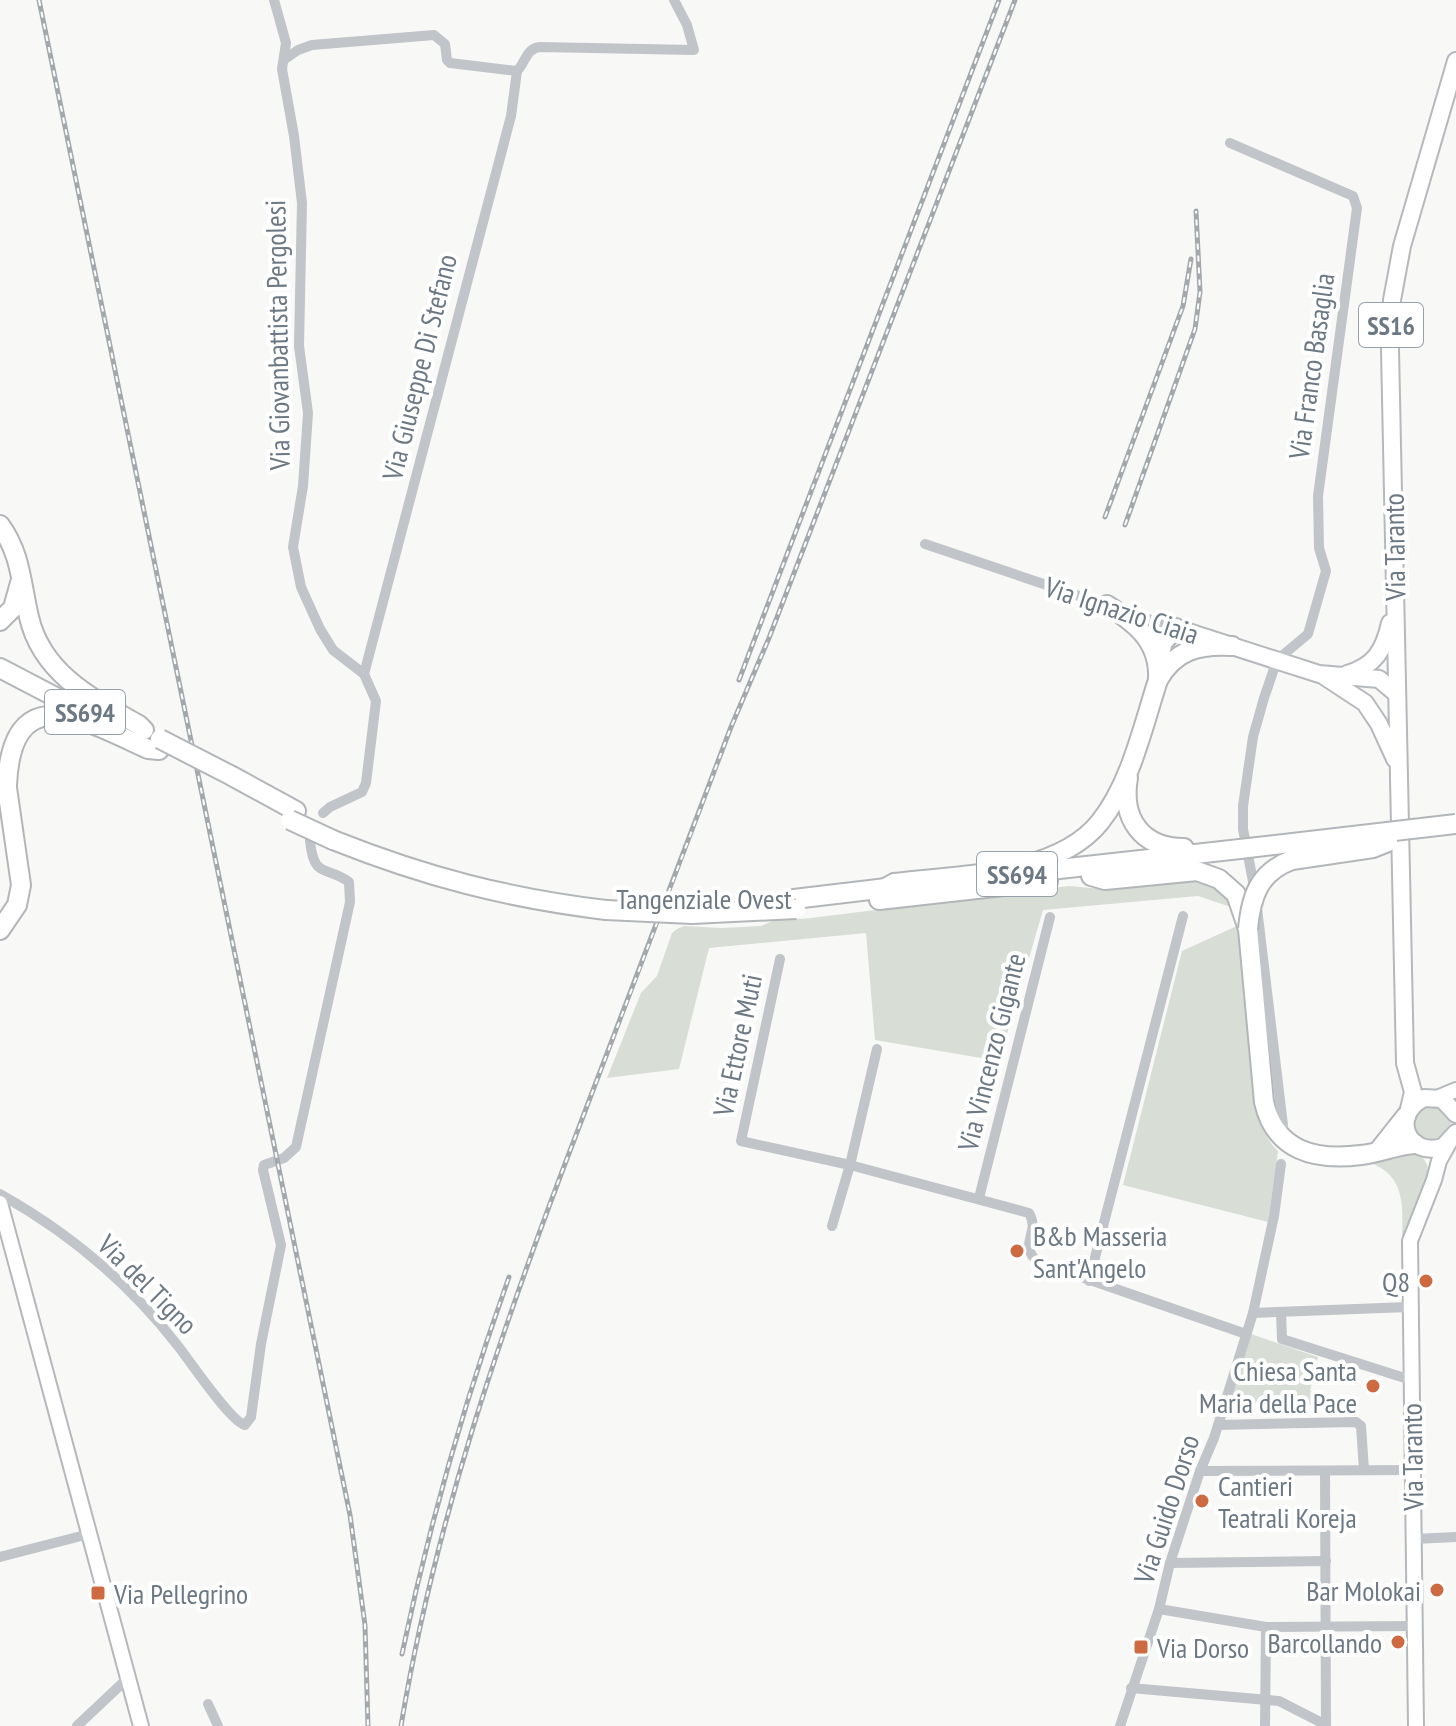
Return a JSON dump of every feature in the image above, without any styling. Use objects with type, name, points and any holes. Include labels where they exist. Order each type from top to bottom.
[{"type":"highway","points":[[0,525],[12,542],[20,564],[30,620],[49,661],[72,685],[158,744],[148,749],[77,717],[50,715],[24,728],[17,738],[10,752],[7,785]]},
{"type":"highway","points":[[0,621],[17,600],[20,564]]},
{"type":"highway","points":[[1107,605],[1139,627],[1164,661]]},
{"type":"highway","points":[[885,888],[894,883],[1012,868],[1058,854],[1088,834],[1101,821],[1130,763],[1164,661],[1163,642],[1176,628]]},
{"type":"highway","points":[[1164,661],[1201,646],[1232,646]]},
{"type":"highway","name":"Tangenziale Ovest","points":[[0,657],[158,744]]},
{"type":"highway","name":"Tangenziale Ovest","points":[[0,668],[395,864],[539,902],[692,914],[1091,876],[1240,850],[1456,835]]},
{"type":"highway","points":[[0,752],[21,885],[17,905],[1,928]]},
{"type":"highway","points":[[1130,763],[1126,805],[1143,834],[1168,847],[1240,850]]},
{"type":"highway","name":"Tangenziale Ovest","points":[[795,904],[885,888],[1456,824]]},
{"type":"highway","points":[[1388,842],[1373,848],[1292,860],[1270,871],[1255,889],[1250,903],[1248,929],[1262,1085],[1271,1125],[1279,1136],[1302,1151],[1342,1156],[1394,1145],[1417,1145]]},
{"type":"highway","points":[[1091,876],[1105,880],[1187,871],[1208,874],[1229,885],[1236,894],[1248,929]]},
{"type":"highway","points":[[1379,1150],[1408,1113]]},
{"type":"main road","name":"Via Taranto","points":[[1430,1191],[1429,1164],[1407,1132],[1413,1092],[1405,1063],[1390,350],[1392,300],[1402,246],[1456,61]]},
{"type":"main road","points":[[1342,676],[1368,665],[1383,649],[1395,598]]},
{"type":"main road","name":"Via Ignazio Ciaia","points":[[1176,628],[1319,674],[1379,679],[1397,694]]},
{"type":"main road","name":"Via Ignazio Ciaia","points":[[1319,674],[1365,703],[1384,732],[1399,772]]},
{"type":"main road","points":[[1365,703],[1380,703],[1397,694]]},
{"type":"main road","name":"Via Taranto","points":[[1405,1042],[1415,1081],[1434,1097],[1447,1102],[1456,1113]]},
{"type":"main road","points":[[1408,1113],[1417,1102],[1456,1090]]},
{"type":"main road","points":[[1456,1103],[1456,1113]]},
{"type":"main road","name":"Via Taranto","points":[[1417,1145],[1432,1150],[1453,1138]]},
{"type":"main road","name":"Via Taranto","points":[[1416,1726],[1410,1241],[1439,1161],[1453,1138]]},
{"type":"main road","points":[[0,1203],[141,1726]]},
{"type":"street","name":"Via Giovanbattista Pergolesi","points":[[274,0],[286,43],[282,69],[302,203],[299,346],[308,403],[303,486],[293,547],[301,587],[327,642],[364,674]]},
{"type":"street","points":[[285,59],[312,45],[434,35],[445,44],[450,63],[517,71],[525,63],[528,52],[540,47],[694,50],[687,25],[674,0]]},
{"type":"street","name":"Via Giuseppe Di Stefano","points":[[364,674],[511,116],[517,71]]},
{"type":"street","name":"Via Franco Basaglia","points":[[1230,143],[1353,196],[1357,208],[1318,496],[1319,548],[1326,571],[1308,634],[1277,660]]},
{"type":"street","name":"Via Ignazio Ciaia","points":[[925,544],[1176,628]]},
{"type":"street","points":[[1277,660],[1253,737],[1243,806],[1243,829],[1254,882],[1283,1125]]},
{"type":"street","points":[[323,813],[355,797],[362,792],[366,783],[376,701],[364,674]]},
{"type":"street","name":"Via del Tigno","points":[[0,1194],[58,1231],[133,1294],[174,1341],[229,1413],[245,1425],[251,1417],[261,1344],[281,1245],[264,1165],[291,1154],[296,1147],[350,902],[349,882],[316,864],[310,841]]},
{"type":"street","points":[[1089,1281],[1183,916]]},
{"type":"street","name":"Via Vincenzo Gigante","points":[[979,1198],[1050,917]]},
{"type":"street","name":"Via Ettore Muti","points":[[780,959],[741,1141],[850,1165]]},
{"type":"street","points":[[832,1226],[850,1165],[877,1049]]},
{"type":"street","name":"Via Guido Dorso","points":[[1120,1726],[1253,1313],[1274,1216],[1281,1164]]},
{"type":"street","points":[[850,1165],[1029,1213],[1034,1221],[1028,1246],[1031,1256],[1038,1262],[1246,1334]]},
{"type":"street","points":[[1253,1313],[1409,1307]]},
{"type":"street","points":[[1281,1312],[1282,1339],[1411,1380]]},
{"type":"street","points":[[1218,1425],[1356,1422],[1363,1434],[1364,1470]]},
{"type":"street","points":[[1200,1471],[1412,1470]]},
{"type":"street","points":[[1131,1688],[1279,1701],[1326,1725],[1325,1471]]},
{"type":"street","points":[[0,1557],[89,1534]]},
{"type":"street","points":[[1414,1539],[1456,1537]]},
{"type":"street","points":[[1170,1563],[1326,1561]]},
{"type":"street","points":[[1159,1609],[1266,1627],[1414,1626]]},
{"type":"street","points":[[1265,1726],[1266,1627]]},
{"type":"street","points":[[77,1726],[128,1678]]},
{"type":"street","points":[[208,1704],[218,1726]]},
{"type":"shaded area","points":[[1190,879],[1219,885],[1237,909],[1198,896],[1043,910],[999,1061],[875,1040],[866,933],[709,948],[679,1069],[607,1078],[641,993],[657,976],[672,933],[684,926],[761,926],[780,918],[803,919],[1069,886],[1102,889]]},
{"type":"shaded area","points":[[1239,925],[1254,1100],[1268,1140],[1278,1151],[1268,1222],[1123,1185],[1182,951]]},
{"type":"shaded area","points":[[1432,1105],[1445,1111],[1451,1124],[1445,1137],[1432,1143],[1419,1137],[1413,1124],[1419,1111]]},
{"type":"shaded area","points":[[1409,1149],[1424,1159],[1428,1172],[1402,1243],[1402,1205],[1396,1184],[1380,1167],[1367,1162]]},
{"type":"shaded area","points":[[1251,1334],[1318,1357],[1310,1391],[1322,1394],[1319,1405],[1229,1404]]},
{"type":"railway","points":[[39,0],[350,1515],[365,1625],[368,1726]]},
{"type":"railway","points":[[739,680],[999,0]]},
{"type":"railway","points":[[401,1726],[432,1574],[452,1500],[522,1280],[731,727],[769,638],[1015,0]]},
{"type":"railway","points":[[1125,525],[1195,329],[1200,292],[1196,211]]},
{"type":"railway","points":[[1105,517],[1183,306],[1191,259]]},
{"type":"railway","points":[[402,1654],[449,1463],[509,1277]]},
{"type":"place","name":"B&b Masseria Sant'Angelo","points":[[1017,1251]]},
{"type":"place","name":"Q8","points":[[1426,1281]]},
{"type":"place","name":"Chiesa Santa Maria della Pace","points":[[1373,1386]]},
{"type":"place","name":"Cantieri Teatrali Koreja","points":[[1202,1501]]},
{"type":"place","name":"Bar Molokai","points":[[1437,1590]]},
{"type":"place","name":"Via Pellegrino","points":[[98,1593]]},
{"type":"place","name":"Barcollando","points":[[1398,1642]]},
{"type":"place","name":"Via Dorso","points":[[1141,1647]]}]
